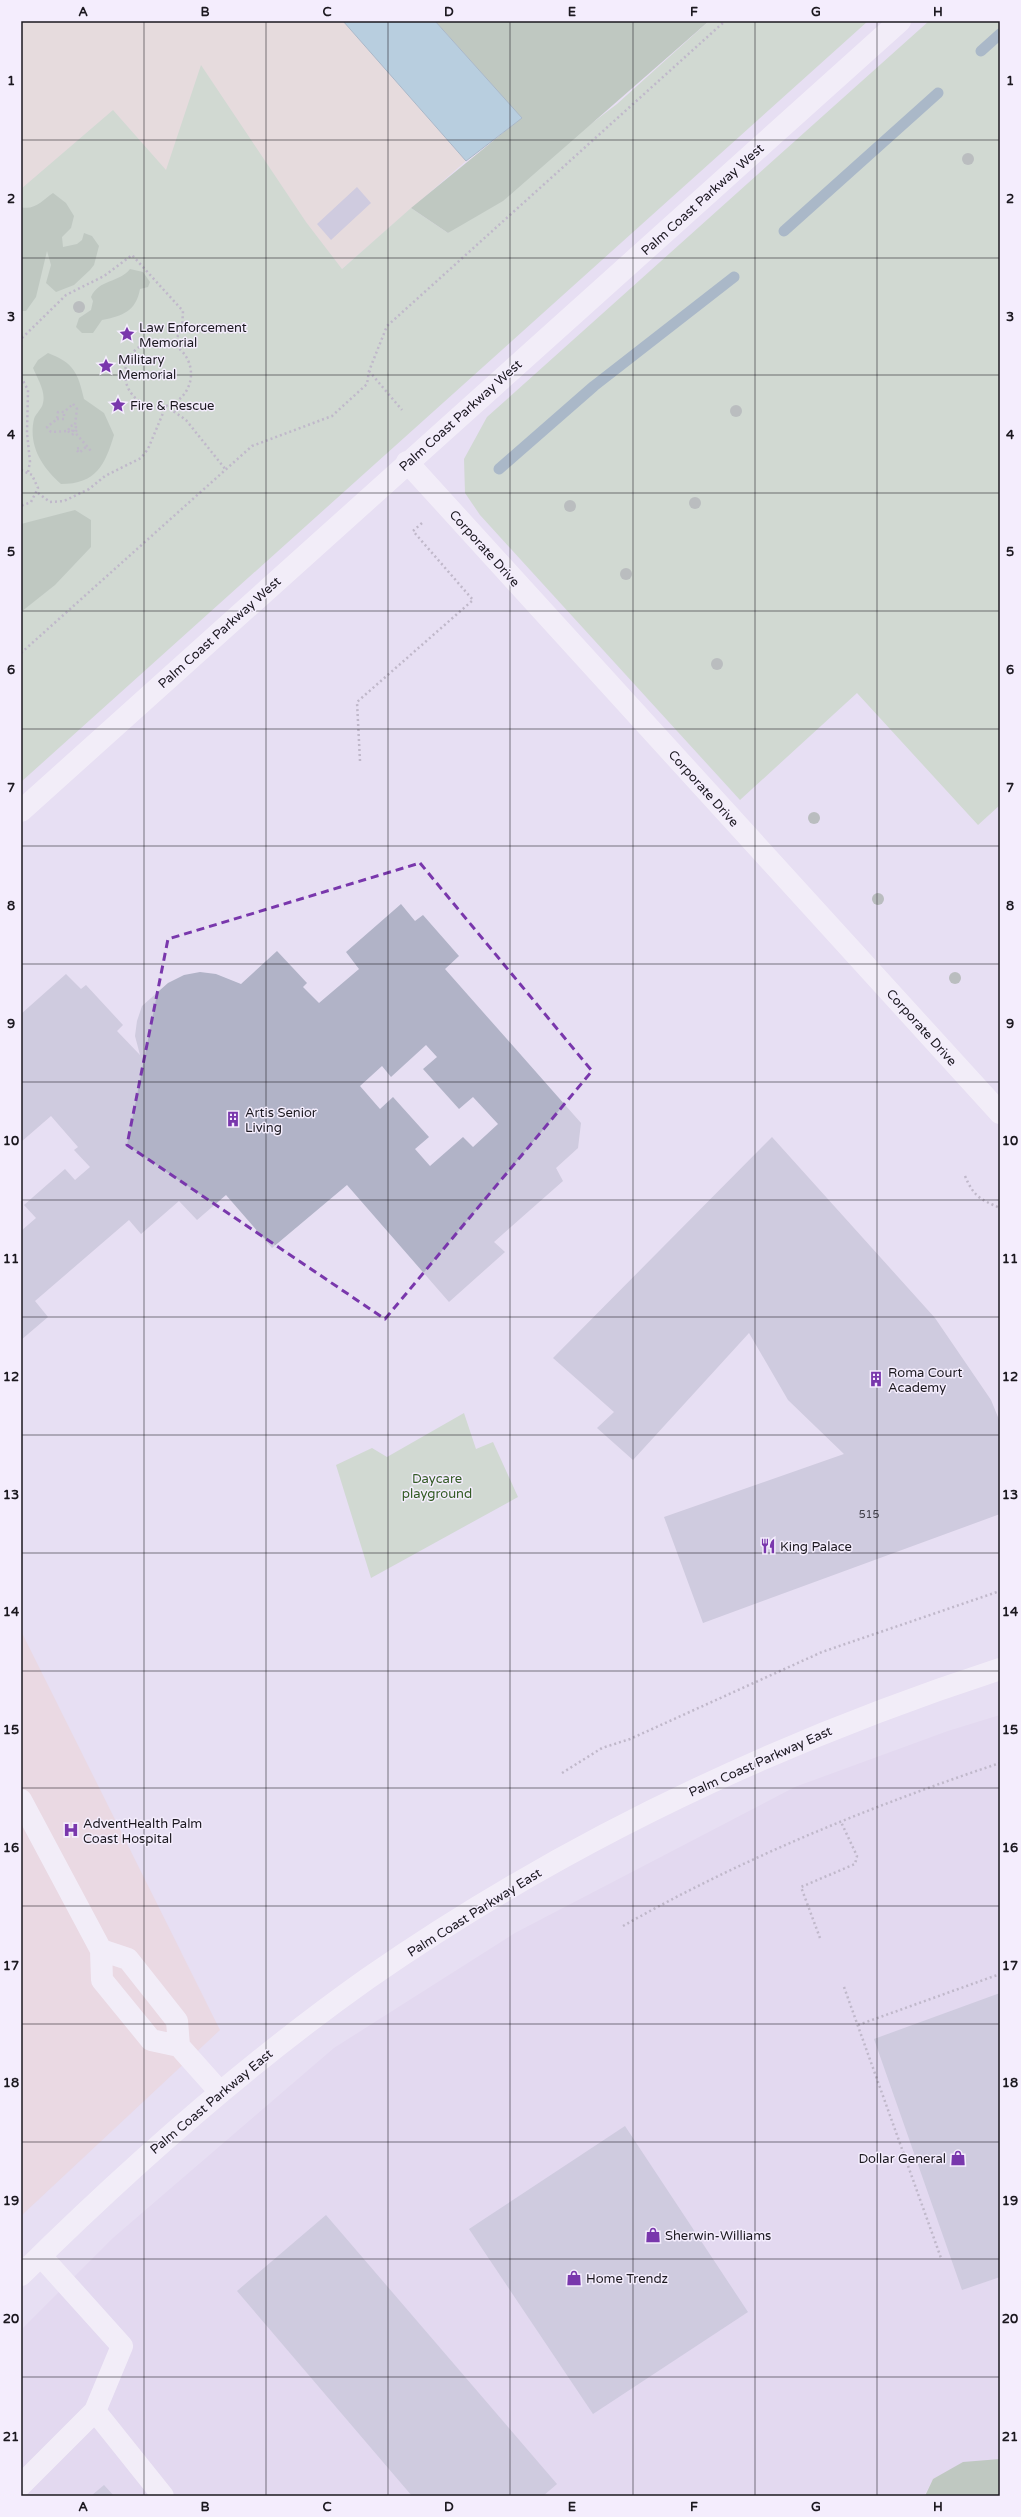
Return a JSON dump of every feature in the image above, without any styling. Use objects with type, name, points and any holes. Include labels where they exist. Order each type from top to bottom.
[{"type":"main road","name":"Palm Coast Parkway West","points":[[21,811],[407,462],[900,21]]},
{"type":"main road","name":"Corporate Drive","points":[[407,462],[1000,1113]]},
{"type":"main road","name":"Palm Coast Parkway East","points":[[21,2275],[156,2146],[220,2092],[311,2020],[368,1979],[482,1906],[578,1849],[642,1815],[792,1745],[889,1706],[1000,1669]]},
{"type":"main road","points":[[21,1800],[101,1950],[102,1980],[151,2040],[179,2046],[220,2092]]},
{"type":"main road","points":[[101,1950],[128,1959],[177,2021],[179,2046]]},
{"type":"main road","points":[[21,2485],[95,2411],[122,2346],[41,2256]]},
{"type":"main road","points":[[95,2411],[163,2496]]},
{"type":"path","points":[[21,653],[252,446],[332,416],[368,384],[369,371],[387,326],[726,21]]},
{"type":"path","points":[[21,349],[22,336],[66,295],[104,276],[132,255],[183,311],[182,329],[173,344]]},
{"type":"path","points":[[161,341],[173,344],[179,348],[188,361],[191,377],[189,385],[180,398],[166,406],[154,407],[143,404],[134,397],[127,388],[124,376],[131,354],[139,346],[150,342],[161,341]]},
{"type":"path","points":[[369,371],[402,410]]},
{"type":"path","points":[[21,377],[28,390],[27,433],[30,462],[28,472]]},
{"type":"path","points":[[57,419],[58,412],[64,412],[73,404],[77,409],[76,427],[73,432]]},
{"type":"path","points":[[166,406],[186,420],[226,470]]},
{"type":"path","points":[[38,493],[50,502],[64,501],[89,489],[105,476],[141,458],[148,449],[166,406]]},
{"type":"path","points":[[64,412],[64,419],[57,419],[47,427],[52,432],[73,432],[92,451]]},
{"type":"path","points":[[68,431],[70,426],[75,425]]},
{"type":"path","points":[[73,432],[77,430]]},
{"type":"path","points":[[79,453],[87,446]]},
{"type":"path","points":[[78,448],[76,450],[79,453]]},
{"type":"path","points":[[79,453],[85,452]]},
{"type":"path","points":[[21,470],[28,472],[36,478],[38,493],[32,502],[21,506]]},
{"type":"path","points":[[360,761],[357,702],[473,600],[413,531],[425,520]]},
{"type":"path","points":[[965,1176],[972,1192],[982,1201],[1000,1208]]},
{"type":"path","points":[[562,1773],[602,1748],[630,1738],[815,1655],[893,1626],[1000,1590]]},
{"type":"path","points":[[623,1926],[668,1900],[841,1822],[1000,1763]]},
{"type":"path","points":[[820,1938],[801,1887],[855,1864],[858,1856],[841,1822]]},
{"type":"path","points":[[858,2025],[1000,1974]]},
{"type":"path","points":[[844,1987],[941,2258]]},
{"type":"highlighted area","points":[[420,863],[592,1071],[385,1319],[127,1145],[168,939]]},
{"type":"shaded area","points":[[21,21],[343,21],[466,161],[342,269],[21,189]]},
{"type":"shaded area","name":"AdventHealth Palm Coast Hospital","points":[[21,1631],[220,2030],[21,2216]]},
{"type":"shaded area","points":[[1000,1715],[1000,2459],[933,2479],[924,2496],[21,2496],[21,2330],[113,2238],[334,2048],[515,1933],[795,1787],[948,1731]]},
{"type":"green space","points":[[435,21],[709,21],[503,201],[448,233],[411,208],[521,118]]},
{"type":"green space","points":[[709,21],[868,21],[21,782],[21,189],[113,110],[166,170],[201,65],[306,222],[342,269],[411,208],[448,233],[617,104]]},
{"type":"green space","points":[[929,21],[1000,21],[1000,805],[978,825],[857,693],[740,800],[480,515],[465,493],[464,459],[487,417]]},
{"type":"green space","points":[[53,193],[66,203],[74,216],[71,228],[62,237],[63,247],[77,244],[82,240],[84,233],[92,236],[99,246],[94,265],[74,285],[56,292],[46,283],[51,265],[47,251],[36,297],[26,311],[21,311],[21,207],[26,208],[34,206],[42,202]]},
{"type":"green space","points":[[130,269],[143,272],[150,282],[148,287],[140,289],[135,303],[127,311],[116,317],[102,320],[93,333],[82,333],[76,327],[79,318],[91,310],[93,301],[91,297],[95,291],[104,284],[120,277]]},
{"type":"green space","points":[[48,353],[64,361],[74,370],[80,382],[84,399],[104,413],[114,435],[103,464],[97,471],[83,481],[61,484],[43,463],[35,447],[33,438],[34,419],[42,405],[44,398],[39,380],[33,368],[38,360]]},
{"type":"green space","points":[[75,510],[91,520],[91,547],[55,585],[21,612],[21,524]]},
{"type":"green space","name":"Daycare playground","points":[[464,1413],[476,1449],[493,1442],[518,1497],[371,1578],[336,1465],[372,1448],[387,1457]]},
{"type":"green space","points":[[1000,2459],[1000,2496],[925,2496],[933,2479],[963,2462]]},
{"type":"water","points":[[343,21],[435,21],[522,118],[466,161]]},
{"type":"building","points":[[357,187],[371,203],[331,240],[317,224]]},
{"type":"building","name":"Artis Senior Living","points":[[401,904],[415,921],[423,915],[459,956],[445,969],[581,1123],[578,1148],[556,1168],[563,1181],[494,1242],[505,1252],[449,1302],[347,1185],[272,1248],[226,1195],[197,1220],[179,1201],[141,1234],[129,1220],[35,1301],[48,1317],[21,1340],[21,1231],[36,1218],[24,1205],[65,1169],[75,1180],[90,1167],[74,1150],[78,1147],[51,1116],[21,1142],[21,1014],[66,974],[81,989],[86,985],[123,1025],[117,1031],[140,1055],[135,1036],[137,1021],[142,1006],[168,983],[184,975],[200,972],[216,974],[241,984],[277,951],[307,983],[303,987],[319,1003],[359,969],[346,952]],"holes":[[[426,1045],[437,1057],[423,1069],[459,1109],[473,1097],[498,1124],[473,1147],[463,1137],[430,1166],[415,1149],[429,1137],[393,1097],[380,1109],[360,1086],[382,1066],[391,1077]]]},
{"type":"building","name":"Roma Court Academy","points":[[772,1137],[935,1318],[991,1400],[1000,1422],[1000,1514],[703,1623],[664,1517],[844,1454],[788,1400],[749,1333],[633,1460],[597,1428],[614,1412],[553,1358]]},
{"type":"building","name":"Dollar General","points":[[1000,1993],[1000,2277],[962,2290],[874,2039]]},
{"type":"building","points":[[625,2126],[748,2312],[593,2414],[469,2229]]},
{"type":"building","points":[[326,2215],[557,2484],[543,2496],[412,2496],[237,2291]]},
{"type":"building","points":[[104,2485],[114,2496],[91,2496]]},
{"type":"waterway","points":[[981,51],[1000,34]]},
{"type":"waterway","points":[[784,231],[938,93]]},
{"type":"waterway","points":[[499,469],[594,386],[734,277]]},
{"type":"place","name":"Law Enforcement Memorial","points":[[127,334]]},
{"type":"place","name":"Military Memorial","points":[[106,366]]},
{"type":"place","name":"Fire & Rescue","points":[[118,405]]},
{"type":"place","name":"Artis Senior Living","points":[[233,1119]]},
{"type":"place","name":"Roma Court Academy","points":[[876,1379]]},
{"type":"place","name":"King Palace","points":[[768,1546]]},
{"type":"place","name":"AdventHealth Palm Coast Hospital","points":[[71,1830]]},
{"type":"place","name":"Dollar General","points":[[958,2158]]},
{"type":"place","name":"Sherwin-Williams","points":[[653,2235]]},
{"type":"place","name":"Home Trendz","points":[[574,2278]]}]
